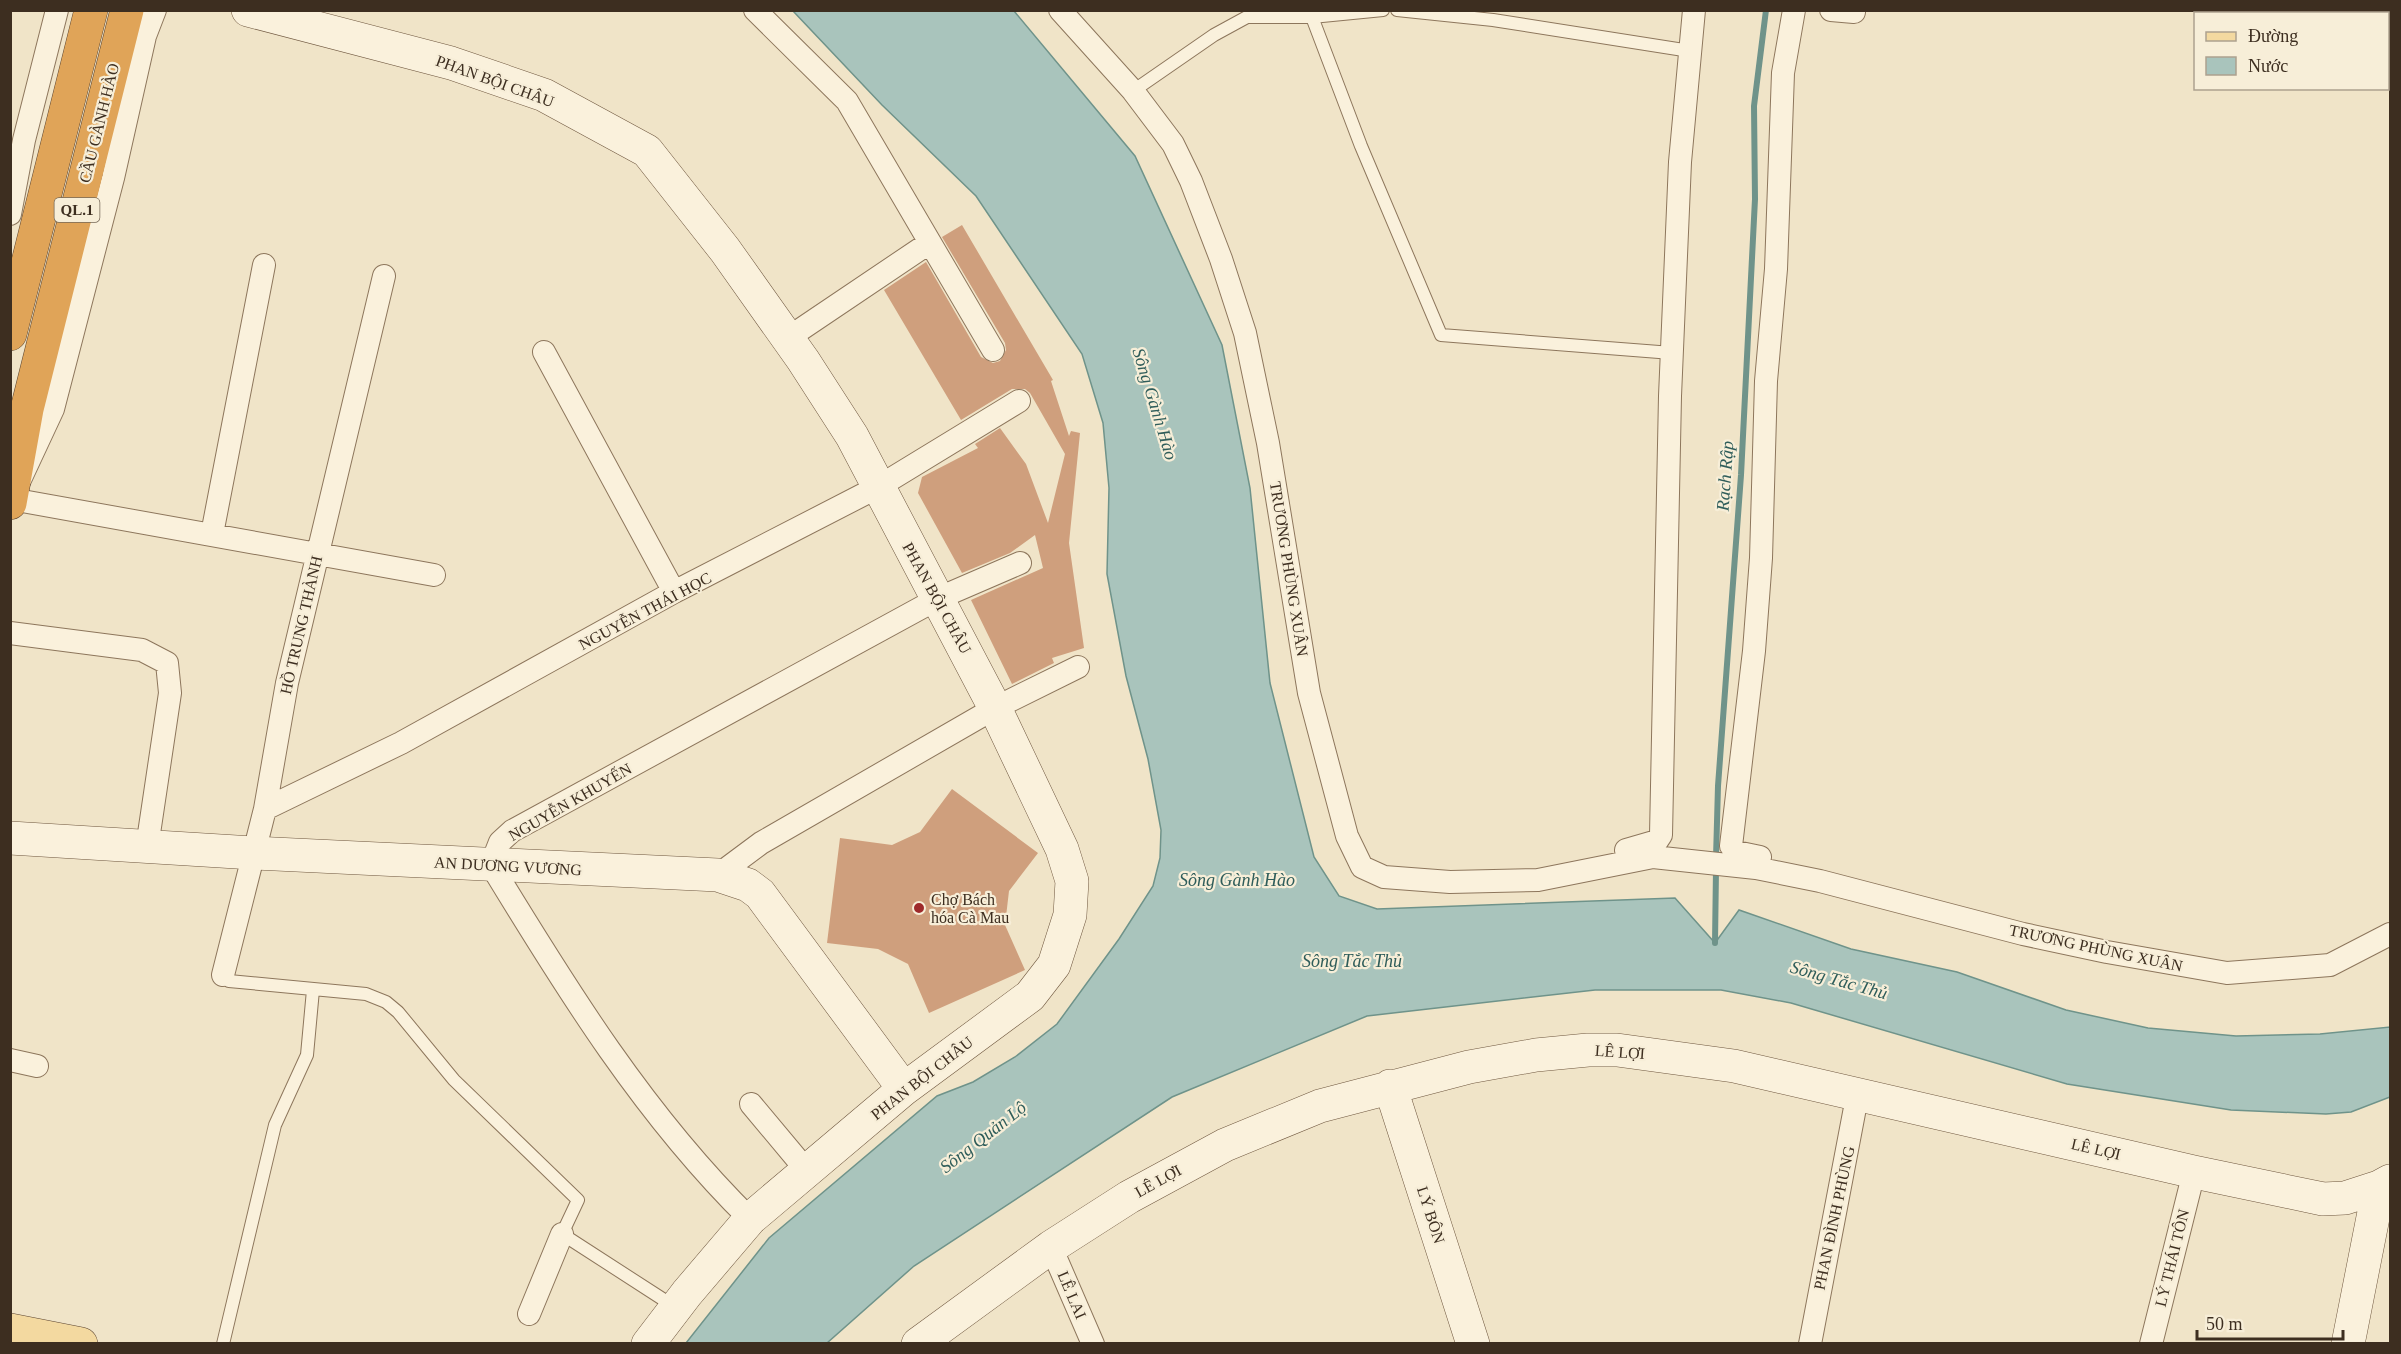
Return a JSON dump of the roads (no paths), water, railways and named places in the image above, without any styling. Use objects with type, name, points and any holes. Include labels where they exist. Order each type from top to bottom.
[{"type":"highway","name":"QL.1","points":[[10,334],[91,10]]},
{"type":"highway","name":"CẦU GÀNH HÀO","points":[[11,501],[27,409],[126,10]]},
{"type":"main road","points":[[10,1330],[81,1344]]},
{"type":"street","points":[[10,214],[24,140],[57,10]]},
{"type":"street","points":[[155,10],[145,36],[113,178],[53,409],[11,501],[318,552],[434,575]]},
{"type":"street","name":"PHAN BỘI CHÂU","points":[[248,10],[452,63],[544,95],[647,151],[725,250],[788,338],[852,436],[995,708],[1062,849],[1072,881],[1070,915],[1054,966],[1030,996],[904,1089],[750,1219],[675,1308],[648,1344]]},
{"type":"street","points":[[756,10],[847,100],[993,350]]},
{"type":"street","name":"TRƯƠNG PHÙNG XUÂN","points":[[1060,10],[1133,91],[1173,144],[1191,181],[1221,259],[1245,333],[1268,442],[1309,693],[1353,852],[1362,867],[1384,878],[1450,882],[1538,880],[1653,857],[1668,857],[1755,868],[1810,879],[2033,936],[2172,965],[2227,973],[2330,965],[2391,934]]},
{"type":"street","points":[[1570,874],[1594,859],[1657,841],[1661,835],[1672,353],[1680,162],[1694,10]]},
{"type":"street","points":[[1794,10],[1783,73],[1776,269],[1766,381],[1765,461],[1758,593],[1731,846],[1736,852],[1807,867],[1816,873],[1810,879]]},
{"type":"street","points":[[1831,10],[1854,12]]},
{"type":"street","points":[[788,338],[929,243]]},
{"type":"street","points":[[212,534],[264,265]]},
{"type":"street","name":"HỒ TRUNG THÀNH","points":[[223,975],[265,809],[287,683],[384,276]]},
{"type":"street","points":[[544,352],[674,592]]},
{"type":"street","name":"NGUYỄN THÁI HỌC","points":[[265,809],[411,737],[674,592],[878,488],[1019,401]]},
{"type":"street","name":"NGUYỄN KHUYẾN","points":[[491,865],[500,842],[513,831],[939,598],[1020,563]]},
{"type":"street","points":[[10,633],[142,650],[167,663],[170,693],[147,846]]},
{"type":"street","points":[[718,875],[761,843],[995,708],[1078,667]]},
{"type":"street","name":"AN DƯƠNG VƯƠNG","points":[[10,838],[253,853],[718,875],[742,883],[760,894],[904,1089]]},
{"type":"street","points":[[491,865],[558,975],[644,1098],[687,1151],[750,1219]]},
{"type":"street","name":"LÊ LỢI","points":[[918,1344],[1051,1246],[1129,1197],[1225,1145],[1320,1106],[1390,1086],[1480,1065],[1536,1055],[1588,1050],[1674,1056],[1734,1066],[1858,1092],[2194,1172],[2323,1199],[2345,1198],[2385,1184]]},
{"type":"street","points":[[10,1060],[37,1065]]},
{"type":"street","name":"LÝ BÔN","points":[[1390,1086],[1473,1344]]},
{"type":"street","name":"PHAN ĐÌNH PHÙNG","points":[[1810,1344],[1858,1092]]},
{"type":"street","points":[[751,1104],[807,1171]]},
{"type":"street","name":"LÝ THÁI TÔN","points":[[2151,1344],[2194,1172]]},
{"type":"street","points":[[2348,1344],[2385,1184]]},
{"type":"street","points":[[529,1314],[562,1234]]},
{"type":"street","name":"LÊ LAI","points":[[1051,1246],[1093,1344]]},
{"type":"lane","points":[[1133,91],[1214,35],[1247,17],[1262,15],[1312,17],[1383,10]]},
{"type":"lane","points":[[1397,10],[1493,20],[1690,51]]},
{"type":"lane","points":[[1312,17],[1361,146],[1442,335],[1672,353]]},
{"type":"lane","points":[[223,975],[229,981],[366,994],[386,1002],[398,1012],[454,1080],[578,1200],[562,1234],[675,1308]]},
{"type":"lane","points":[[223,1344],[275,1125],[307,1055],[313,990]]},
{"type":"water","points":[[793,11],[1014,11],[1135,156],[1222,345],[1250,488],[1270,683],[1314,857],[1339,896],[1377,909],[1675,898],[1715,943],[1739,910],[1851,949],[1957,972],[2066,1010],[2148,1028],[2236,1036],[2320,1034],[2390,1027],[2390,1097],[2351,1112],[2326,1114],[2231,1110],[2067,1084],[1791,1003],[1721,990],[1595,990],[1367,1016],[1172,1097],[914,1266],[827,1343],[686,1343],[769,1238],[937,1096],[973,1082],[1015,1057],[1057,1024],[1119,939],[1153,886],[1160,858],[1161,830],[1148,759],[1126,676],[1107,574],[1109,488],[1103,423],[1082,354],[976,196],[882,105]]},
{"type":"waterway","name":"Rạch Rập","points":[[1716,858],[1718,786],[1741,475],[1755,199],[1754,106],[1766,10]]},
{"type":"waterway","name":"Rạch Rập","points":[[1715,943],[1716,869]]},
{"type":"place","name":"Chợ Bách hóa Cà Mau","points":[[919,908]]},
{"type":"water label","name":"Sông Gành Hào","points":[[1155,404]]},
{"type":"water label","name":"Sông Gành Hào","points":[[1237,880]]},
{"type":"water label","name":"Sông Tắc Thủ","points":[[1352,961]]},
{"type":"water label","name":"Sông Tắc Thủ","points":[[1839,980]]},
{"type":"water label","name":"Sông Quản Lộ","points":[[983,1137]]}]
